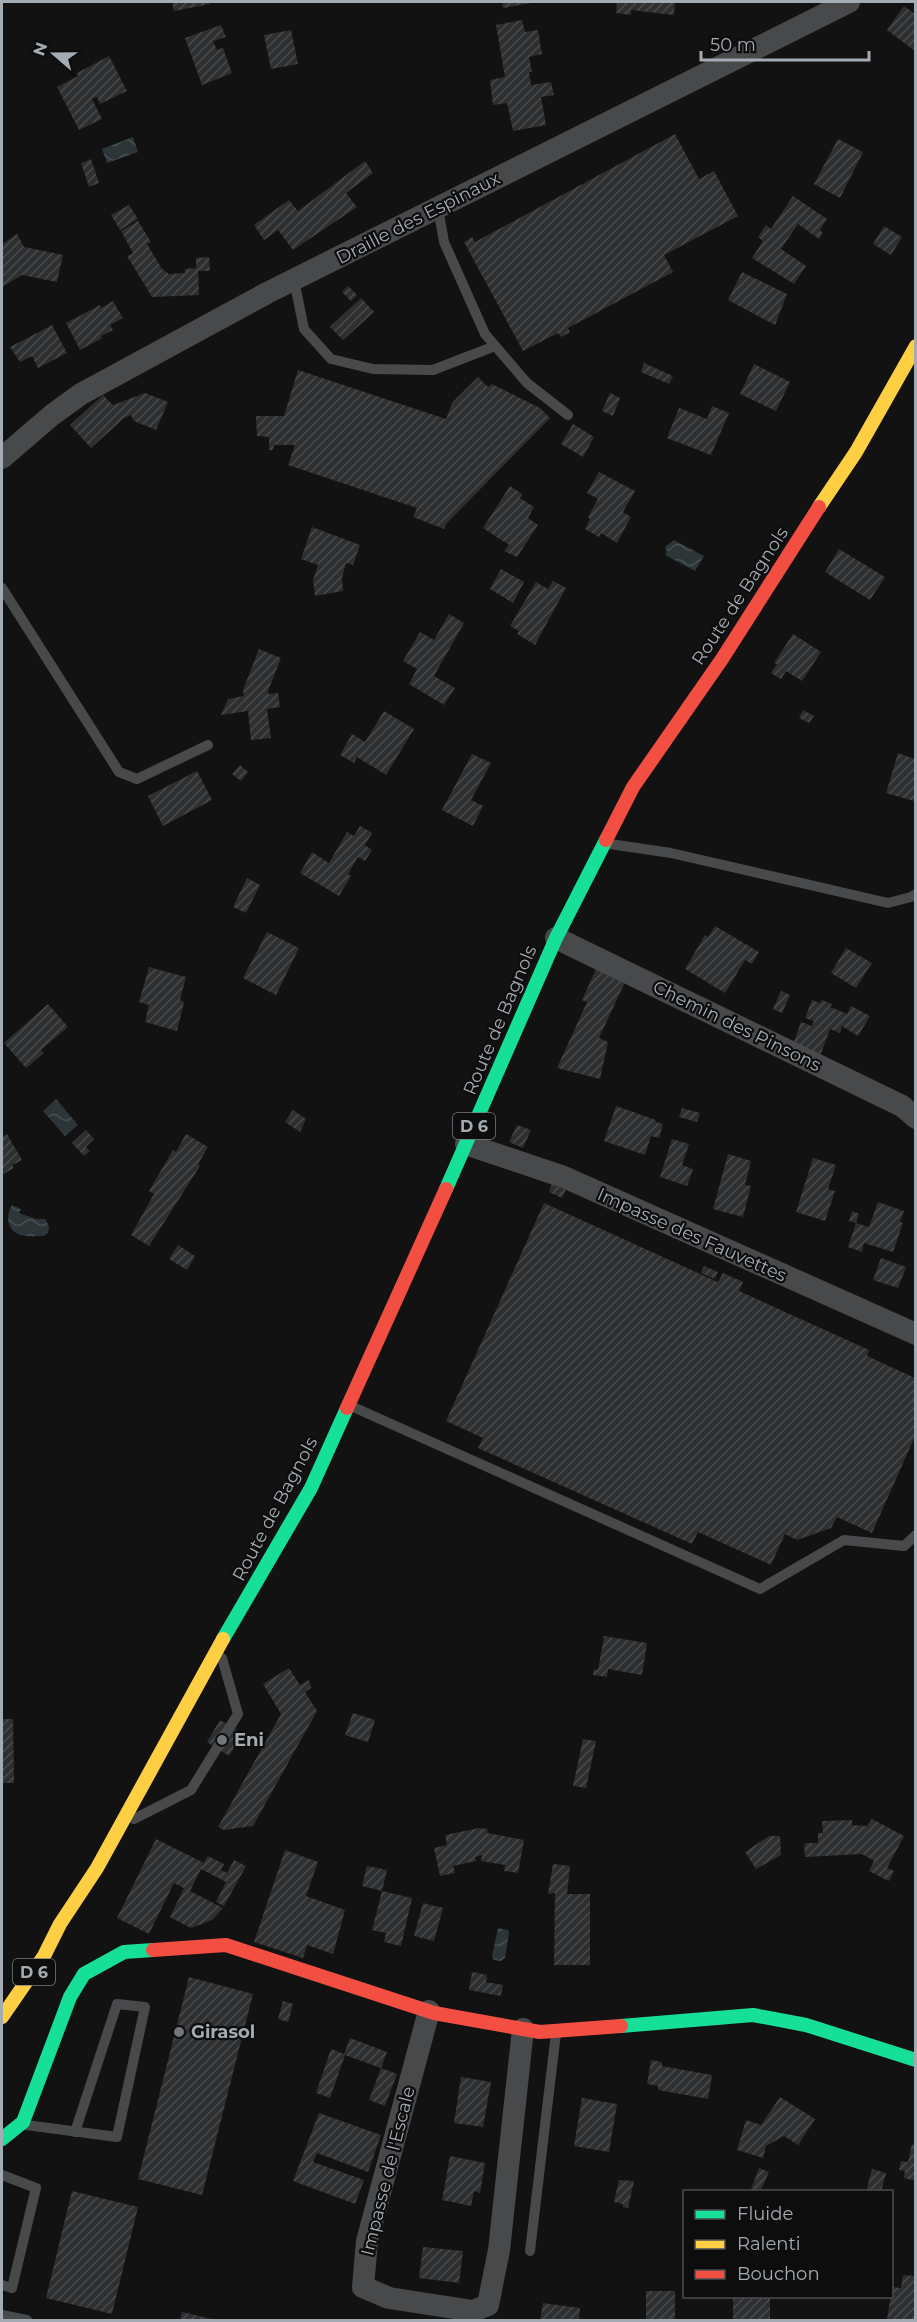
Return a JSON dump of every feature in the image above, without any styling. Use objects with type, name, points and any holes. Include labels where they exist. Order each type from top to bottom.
[{"type":"main road","name":"Route de Bagnols","points":[[60,1924],[97,1868],[219,1647],[311,1488],[556,938],[633,787],[722,659],[796,541],[856,452],[915,346]]},
{"type":"main road","name":"D 6","points":[[27,1956],[60,1924]]},
{"type":"main road","name":"D 6","points":[[2,2017],[38,1964],[60,1924]]},
{"type":"main road","points":[[2,2139],[23,2122],[70,1996],[84,1974],[124,1952],[226,1945],[429,2011],[540,2032],[753,2015],[806,2025],[915,2060]]},
{"type":"street","name":"Draille des Espinaux","points":[[2,458],[52,415],[81,394],[294,280],[849,2]]},
{"type":"street","name":"Chemin des Pinsons","points":[[556,938],[902,1106],[915,1118]]},
{"type":"street","name":"Impasse des Fauvettes","points":[[466,1143],[564,1177],[915,1334]]},
{"type":"street","name":"Impasse de l'Escale","points":[[429,2011],[367,2241],[363,2287],[389,2298],[473,2311],[488,2305],[499,2250],[523,2029]]},
{"type":"lane","points":[[438,208],[444,242],[485,334],[526,383],[568,416]]},
{"type":"lane","points":[[294,280],[304,329],[332,359],[374,369],[433,370],[495,346]]},
{"type":"lane","points":[[2,588],[119,772],[137,778],[208,745]]},
{"type":"lane","points":[[603,843],[671,853],[888,903],[915,894]]},
{"type":"lane","points":[[348,1405],[760,1589],[844,1540],[904,1546],[915,1535]]},
{"type":"lane","points":[[120,1826],[191,1790],[238,1714],[219,1647]]},
{"type":"lane","points":[[20,2124],[75,2132],[117,2137],[145,2007],[117,2004],[75,2132]]},
{"type":"lane","points":[[530,2251],[556,2030]]},
{"type":"lane","points":[[2,2175],[36,2188],[12,2288],[2,2285]]},
{"type":"lane","points":[[2,2315],[27,2320]]},
{"type":"water","points":[[133,137],[138,152],[107,163],[102,149]]},
{"type":"water","points":[[674,540],[704,556],[695,571],[665,555],[667,552],[665,547]]},
{"type":"water","points":[[56,1099],[78,1125],[65,1136],[43,1111]]},
{"type":"water","points":[[12,1205],[21,1209],[19,1213],[36,1219],[45,1219],[49,1226],[48,1233],[44,1236],[29,1236],[11,1229],[8,1219]]},
{"type":"water","points":[[498,1928],[508,1930],[509,1933],[505,1958],[501,1961],[494,1960],[492,1956]]},
{"type":"building","points":[[172,2],[210,2],[210,4],[174,11]]},
{"type":"building","points":[[502,2],[530,2],[531,3],[503,8]]},
{"type":"building","points":[[617,2],[675,2],[674,15],[631,10],[631,15],[616,13]]},
{"type":"building","points":[[904,6],[915,14],[915,51],[887,30]]},
{"type":"building","points":[[522,20],[525,32],[538,30],[542,54],[529,57],[532,72],[529,72],[531,85],[551,82],[554,95],[541,97],[546,125],[513,131],[507,103],[493,105],[490,80],[505,77],[496,25]]},
{"type":"building","points":[[221,25],[226,37],[213,41],[217,50],[223,48],[232,73],[202,85],[185,38]]},
{"type":"building","points":[[291,30],[298,64],[271,69],[264,35]]},
{"type":"building","points":[[109,56],[127,91],[100,104],[97,97],[92,99],[102,119],[79,130],[57,87]]},
{"type":"building","points":[[675,134],[699,179],[714,171],[738,216],[664,255],[673,272],[568,328],[570,332],[561,337],[558,333],[523,351],[464,242],[472,237],[475,242]]},
{"type":"building","points":[[838,139],[863,152],[840,198],[814,184]]},
{"type":"building","points":[[91,159],[99,183],[89,187],[81,163]]},
{"type":"building","points":[[365,161],[373,173],[346,193],[357,207],[293,250],[278,230],[264,240],[254,225],[289,200],[298,211]]},
{"type":"building","points":[[793,196],[827,219],[820,230],[823,233],[819,239],[798,224],[781,249],[806,266],[794,284],[752,258],[763,241],[758,237],[766,225],[771,229]]},
{"type":"building","points":[[129,205],[138,219],[120,230],[111,215]]},
{"type":"building","points":[[138,221],[151,242],[147,244],[162,269],[169,274],[185,273],[185,269],[196,268],[196,258],[209,257],[210,271],[198,271],[199,295],[152,297],[127,256],[133,253],[121,231]]},
{"type":"building","points":[[884,226],[902,237],[891,255],[873,244]]},
{"type":"building","points":[[17,234],[24,247],[63,255],[57,282],[22,275],[2,287],[2,244]]},
{"type":"building","points":[[742,272],[787,294],[775,325],[728,300]]},
{"type":"building","points":[[348,286],[357,295],[351,301],[342,292]]},
{"type":"building","points":[[361,298],[374,312],[343,340],[330,327]]},
{"type":"building","points":[[113,301],[123,318],[110,325],[113,330],[80,350],[66,323],[100,305],[101,308]]},
{"type":"building","points":[[52,325],[67,353],[38,368],[32,356],[20,362],[10,347]]},
{"type":"building","points":[[644,363],[673,376],[669,384],[641,372]]},
{"type":"building","points":[[754,364],[790,382],[776,411],[740,394]]},
{"type":"building","points":[[298,370],[446,419],[452,403],[478,377],[488,387],[492,384],[540,408],[550,418],[446,524],[444,529],[413,517],[417,508],[288,465],[295,445],[274,445],[273,450],[269,450],[269,437],[257,436],[256,416],[284,416]]},
{"type":"building","points":[[145,393],[168,402],[156,430],[134,421],[131,415],[124,418],[91,448],[70,425],[103,395],[113,405]]},
{"type":"building","points":[[610,393],[620,398],[613,416],[602,411]]},
{"type":"building","points":[[712,406],[729,413],[711,455],[667,438],[679,408],[707,419]]},
{"type":"building","points":[[573,424],[594,437],[583,457],[561,444]]},
{"type":"building","points":[[599,472],[635,491],[623,512],[631,517],[617,543],[601,533],[599,537],[585,529],[590,519],[588,517],[598,499],[587,493]]},
{"type":"building","points":[[510,486],[522,494],[520,498],[534,507],[528,518],[538,525],[517,557],[504,551],[509,545],[483,528]]},
{"type":"building","points":[[312,527],[360,545],[353,565],[346,563],[342,578],[343,591],[315,596],[313,580],[318,565],[301,559]]},
{"type":"building","points":[[839,549],[885,577],[870,600],[825,572]]},
{"type":"building","points":[[501,569],[524,582],[513,603],[490,589]]},
{"type":"building","points":[[553,581],[566,588],[535,645],[517,634],[519,631],[510,626],[536,582],[548,589]]},
{"type":"building","points":[[449,614],[464,623],[434,676],[455,688],[444,705],[409,684],[417,669],[403,661],[420,632],[434,640]]},
{"type":"building","points":[[793,634],[821,652],[802,681],[786,671],[781,679],[771,673],[777,664],[774,663]]},
{"type":"building","points":[[259,649],[281,658],[268,691],[268,694],[278,693],[280,707],[267,709],[271,738],[251,740],[248,711],[221,715],[228,699],[244,696],[243,690]]},
{"type":"building","points":[[803,710],[814,716],[809,723],[799,718]]},
{"type":"building","points":[[384,711],[414,729],[386,775],[357,757],[354,763],[340,755],[352,734],[365,742]]},
{"type":"building","points":[[898,753],[915,759],[914,801],[886,793]]},
{"type":"building","points":[[472,754],[491,763],[471,800],[483,806],[473,826],[442,810]]},
{"type":"building","points":[[240,765],[248,772],[241,781],[232,774]]},
{"type":"building","points":[[197,771],[212,800],[163,826],[148,796]]},
{"type":"building","points":[[360,826],[372,833],[365,845],[372,850],[365,861],[358,857],[348,874],[351,876],[339,896],[300,873],[312,852],[329,863],[347,832],[354,836]]},
{"type":"building","points":[[247,878],[260,885],[246,913],[233,907]]},
{"type":"building","points":[[715,926],[759,952],[752,964],[745,960],[725,993],[685,969],[705,935],[708,937]]},
{"type":"building","points":[[267,932],[299,948],[276,995],[243,978]]},
{"type":"building","points":[[846,948],[872,963],[856,988],[831,973]]},
{"type":"building","points":[[149,967],[186,977],[180,1000],[184,1002],[177,1031],[145,1022],[149,1005],[139,1002]]},
{"type":"building","points":[[597,967],[626,980],[599,1038],[608,1042],[600,1079],[557,1068],[587,1002],[582,1000]]},
{"type":"building","points":[[781,991],[790,995],[782,1013],[773,1009]]},
{"type":"building","points":[[812,1000],[820,1003],[822,1000],[832,1004],[830,1007],[847,1014],[851,1006],[870,1016],[858,1036],[842,1026],[840,1033],[830,1029],[820,1056],[793,1044],[801,1022],[812,1026],[814,1021],[805,1018]]},
{"type":"building","points":[[48,1004],[68,1027],[41,1050],[44,1053],[26,1068],[4,1043]]},
{"type":"building","points":[[616,1106],[663,1124],[659,1138],[651,1136],[645,1155],[604,1141]]},
{"type":"building","points":[[682,1108],[700,1113],[697,1122],[679,1117]]},
{"type":"building","points":[[293,1110],[306,1119],[300,1132],[285,1122]]},
{"type":"building","points":[[517,1125],[531,1130],[523,1148],[509,1142]]},
{"type":"building","points":[[86,1130],[94,1139],[86,1147],[90,1151],[84,1156],[72,1143]]},
{"type":"building","points":[[7,1134],[22,1160],[12,1165],[14,1168],[2,1175],[2,1137]]},
{"type":"building","points":[[186,1134],[208,1147],[198,1164],[200,1166],[149,1246],[131,1235],[154,1194],[149,1191],[173,1150],[176,1152]]},
{"type":"building","points":[[672,1139],[689,1144],[682,1165],[693,1169],[687,1186],[660,1177]]},
{"type":"building","points":[[728,1154],[751,1161],[745,1185],[751,1186],[743,1217],[713,1209]]},
{"type":"building","points":[[813,1158],[836,1165],[828,1189],[835,1191],[825,1221],[796,1212]]},
{"type":"building","points":[[552,1184],[566,1190],[562,1198],[549,1192]]},
{"type":"building","points":[[878,1202],[904,1211],[900,1222],[903,1223],[893,1252],[864,1243],[862,1252],[848,1247],[856,1223],[869,1227]]},
{"type":"building","points":[[544,1203],[718,1282],[723,1273],[743,1282],[739,1291],[869,1350],[867,1356],[915,1378],[915,1436],[872,1533],[837,1517],[831,1528],[797,1540],[785,1534],[771,1565],[698,1532],[692,1544],[478,1448],[483,1438],[446,1421]]},
{"type":"building","points":[[852,1211],[859,1214],[856,1223],[849,1221]]},
{"type":"building","points":[[178,1245],[195,1256],[187,1270],[169,1259]]},
{"type":"building","points":[[881,1258],[906,1267],[898,1288],[873,1280]]},
{"type":"building","points":[[704,1266],[718,1272],[715,1279],[701,1273]]},
{"type":"building","points":[[604,1636],[647,1643],[642,1675],[608,1669],[607,1677],[593,1675],[594,1669],[598,1670]]},
{"type":"building","points":[[289,1668],[300,1685],[309,1680],[311,1688],[305,1692],[317,1711],[253,1826],[224,1830],[218,1827],[281,1714],[263,1684]]},
{"type":"building","points":[[353,1713],[375,1720],[368,1742],[345,1735]]},
{"type":"building","points":[[2,1719],[13,1719],[14,1783],[2,1783]]},
{"type":"building","points":[[220,1720],[243,1734],[229,1756],[207,1742]]},
{"type":"building","points":[[583,1739],[596,1741],[586,1788],[573,1786]]},
{"type":"building","points":[[872,1819],[904,1836],[887,1868],[894,1871],[889,1881],[869,1871],[874,1861],[862,1854],[805,1857],[806,1843],[818,1843],[818,1833],[823,1833],[822,1821],[852,1820],[852,1825],[867,1826]]},
{"type":"building","points":[[479,1828],[488,1829],[487,1833],[524,1840],[518,1873],[504,1871],[505,1865],[481,1861],[482,1855],[475,1857],[476,1861],[453,1866],[455,1873],[440,1876],[434,1848],[447,1845],[445,1835]]},
{"type":"building","points":[[769,1836],[780,1836],[781,1855],[756,1869],[745,1852]]},
{"type":"building","points":[[156,1839],[204,1863],[208,1856],[224,1864],[221,1870],[227,1873],[234,1860],[246,1866],[224,1906],[216,1902],[226,1882],[201,1869],[190,1891],[223,1908],[212,1920],[191,1928],[170,1917],[184,1888],[174,1883],[149,1934],[117,1918]]},
{"type":"building","points":[[285,1850],[318,1862],[306,1896],[345,1910],[333,1954],[307,1945],[303,1958],[254,1942]]},
{"type":"building","points":[[553,1864],[570,1866],[567,1894],[590,1894],[590,1965],[554,1965],[555,1893],[548,1894]]},
{"type":"building","points":[[367,1866],[387,1870],[382,1891],[362,1886]]},
{"type":"building","points":[[382,1891],[412,1898],[401,1946],[384,1942],[386,1933],[372,1930]]},
{"type":"building","points":[[423,1903],[443,1908],[434,1941],[414,1936]]},
{"type":"building","points":[[472,1972],[487,1975],[486,1982],[503,1985],[501,1996],[469,1990]]},
{"type":"building","points":[[189,1977],[253,1994],[202,2195],[138,2179]]},
{"type":"building","points":[[283,2001],[293,2004],[288,2022],[278,2019]]},
{"type":"building","points":[[350,2038],[387,2052],[381,2068],[345,2055],[330,2098],[316,2093],[331,2049],[344,2054]]},
{"type":"building","points":[[651,2060],[662,2062],[662,2066],[712,2075],[708,2099],[658,2090],[658,2086],[647,2084]]},
{"type":"building","points":[[381,2068],[397,2074],[385,2106],[369,2100]]},
{"type":"building","points":[[461,2077],[491,2082],[483,2127],[454,2123]]},
{"type":"building","points":[[780,2097],[815,2119],[798,2145],[784,2136],[766,2146],[763,2158],[737,2150],[746,2120],[761,2125]]},
{"type":"building","points":[[582,2098],[617,2104],[609,2152],[574,2146]]},
{"type":"building","points":[[319,2113],[381,2135],[368,2172],[317,2153],[313,2162],[364,2180],[355,2204],[293,2181]]},
{"type":"building","points":[[912,2144],[915,2145],[915,2181],[904,2178],[905,2171],[899,2170],[901,2161],[908,2162]]},
{"type":"building","points":[[450,2156],[485,2163],[480,2193],[474,2191],[471,2206],[442,2200]]},
{"type":"building","points":[[759,2168],[769,2172],[761,2190],[751,2190]]},
{"type":"building","points":[[872,2169],[886,2173],[882,2190],[867,2190]]},
{"type":"building","points":[[619,2180],[634,2181],[628,2208],[614,2202]]},
{"type":"building","points":[[72,2191],[138,2207],[112,2314],[46,2298]]},
{"type":"building","points":[[423,2247],[463,2251],[459,2283],[419,2278]]},
{"type":"building","points":[[903,2275],[915,2276],[915,2320],[887,2320],[890,2298],[893,2298],[893,2287],[901,2288]]},
{"type":"building","points":[[646,2291],[675,2291],[675,2320],[646,2320]]},
{"type":"building","points":[[733,2298],[770,2298],[770,2320],[733,2320]]},
{"type":"building","points":[[543,2303],[580,2308],[579,2320],[540,2320]]},
{"type":"building","points":[[182,2312],[216,2320],[180,2320]]},
{"type":"traffic: fast","points":[[446,1189],[556,938],[606,840]]},
{"type":"traffic: fast","points":[[223,1639],[311,1488],[347,1408]]},
{"type":"traffic: fast","points":[[2,2139],[23,2122],[70,1997],[84,1974],[124,1952],[153,1950]]},
{"type":"traffic: fast","points":[[621,2026],[753,2015],[806,2025],[916,2060]]},
{"type":"traffic: slow","points":[[819,507],[856,452],[916,346]]},
{"type":"traffic: slow","points":[[2,2017],[44,1956],[60,1924],[97,1868],[223,1639]]},
{"type":"traffic: jam","points":[[606,840],[633,787],[722,659],[819,507]]},
{"type":"traffic: jam","points":[[347,1408],[446,1189]]},
{"type":"traffic: jam","points":[[153,1950],[226,1945],[434,2013],[540,2032],[621,2026]]},
{"type":"place","name":"Eni","points":[[222,1740]]},
{"type":"place","name":"Girasol","points":[[179,2032]]}]
